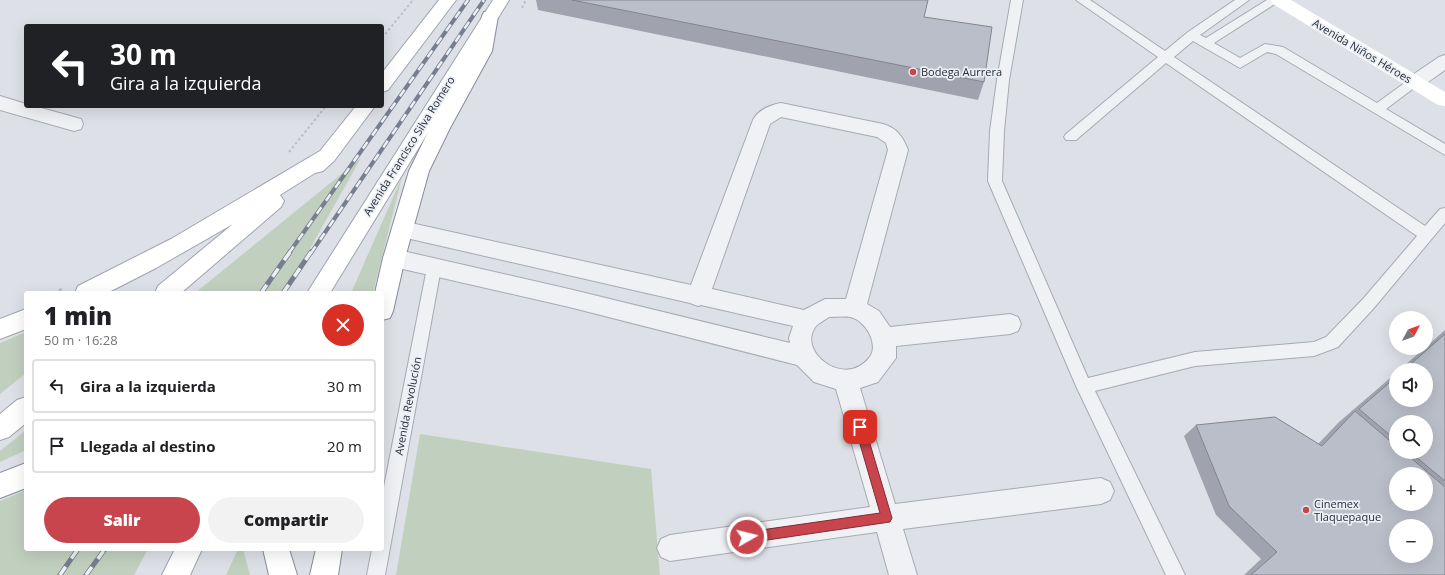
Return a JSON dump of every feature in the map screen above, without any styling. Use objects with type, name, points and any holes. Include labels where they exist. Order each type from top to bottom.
[{"type":"main road","points":[[384,83],[448,0]]},
{"type":"main road","name":"Avenida Francisco Silva Romero","points":[[319,291],[501,0]]},
{"type":"main road","name":"Avenida Niños Héroes","points":[[1279,0],[1445,100]]},
{"type":"main road","points":[[384,302],[394,258],[419,172],[440,128],[483,51],[490,16]]},
{"type":"main road","points":[[168,291],[327,156],[364,108]]},
{"type":"main road","points":[[90,291],[134,270],[208,229],[327,156]]},
{"type":"main road","points":[[0,329],[24,319]]},
{"type":"main road","points":[[0,429],[24,410]]},
{"type":"main road","points":[[0,486],[24,476]]},
{"type":"main road","points":[[176,575],[188,551]]},
{"type":"main road","points":[[277,551],[283,575]]},
{"type":"main road","points":[[324,575],[329,551]]},
{"type":"street","points":[[1414,82],[1445,61]]},
{"type":"street","points":[[0,103],[74,124]]},
{"type":"street","points":[[698,297],[762,120],[775,111],[781,110],[883,131],[894,140],[898,150],[856,308]]},
{"type":"street","points":[[402,229],[698,297],[807,320]]},
{"type":"street","points":[[394,258],[569,298],[804,357],[822,375],[846,381],[870,375],[884,358],[884,337],[872,318],[856,308],[825,308],[807,320],[800,338],[804,357]]},
{"type":"street","points":[[569,298],[583,271]]},
{"type":"street","points":[[884,337],[1010,324]]},
{"type":"street","points":[[846,381],[903,575]]},
{"type":"street","points":[[670,548],[886,518],[1101,491]]},
{"type":"lane","points":[[1017,0],[1003,80],[997,131],[995,181],[1084,386],[1176,575]]},
{"type":"lane","points":[[1082,0],[1426,234]]},
{"type":"lane","points":[[1071,137],[1192,35],[1242,0]]},
{"type":"lane","points":[[1206,43],[1275,0]]},
{"type":"lane","points":[[1192,35],[1240,64],[1264,48],[1279,50],[1445,150]]},
{"type":"lane","points":[[1377,109],[1414,82]]},
{"type":"lane","points":[[1084,386],[1195,359],[1260,355],[1314,349],[1332,342],[1368,304],[1445,213]]},
{"type":"lane","name":"Avenida Revolución","points":[[384,533],[434,268]]},
{"type":"lane","points":[[376,575],[381,551]]},
{"type":"path","points":[[384,36],[413,0]]},
{"type":"green space","points":[[361,158],[286,291],[197,291]]},
{"type":"green space","points":[[402,177],[374,291],[352,291]]},
{"type":"green space","points":[[24,333],[24,375],[0,394],[0,343]]},
{"type":"green space","points":[[24,432],[24,451],[0,462],[0,451]]},
{"type":"green space","points":[[420,434],[651,469],[660,575],[396,575]]},
{"type":"green space","points":[[24,491],[24,551],[147,551],[134,575],[0,575],[0,501]]},
{"type":"green space","points":[[237,551],[244,551],[250,575],[226,575]]},
{"type":"building","name":"Bodega Aurrera","points":[[572,0],[928,0],[924,17],[992,27],[984,82]]},
{"type":"building","points":[[1445,334],[1445,481],[1433,471],[1433,467],[1428,467],[1418,459],[1433,459],[1433,415],[1389,415],[1389,434],[1359,409],[1389,383],[1389,407],[1433,407],[1433,363],[1412,363],[1421,355],[1433,355],[1433,345]]},
{"type":"building","points":[[1355,411],[1389,440],[1389,459],[1412,459],[1422,467],[1389,467],[1389,511],[1433,511],[1433,477],[1445,487],[1445,575],[1251,575],[1277,552],[1229,506],[1196,425],[1275,417],[1322,446]]},
{"type":"railway","points":[[289,253],[468,0]]},
{"type":"railway","points":[[311,253],[484,0]]},
{"type":"railway","points":[[262,291],[290,252]]},
{"type":"railway","points":[[284,291],[311,252]]},
{"type":"railway","points":[[60,575],[77,551]]},
{"type":"railway","points":[[86,575],[104,551]]},
{"type":"place","name":"Bodega Aurrera","points":[[913,72]]},
{"type":"place","name":"Cinemex Tlaquepaque","points":[[1306,510]]},
{"type":"route","points":[[747,537],[886,518],[860,427]]}]
